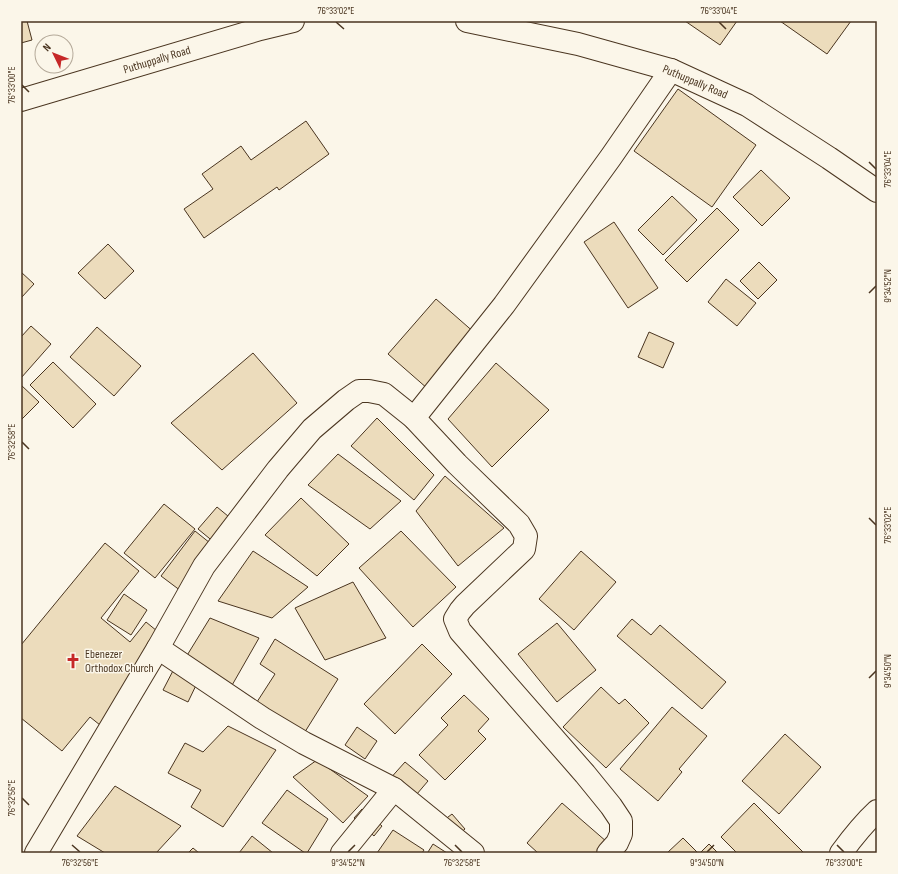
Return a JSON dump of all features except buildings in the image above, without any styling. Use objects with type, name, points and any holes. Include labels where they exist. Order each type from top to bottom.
[{"type":"street","name":"Puthuppally Road","points":[[21,100],[260,29],[293,21]]},
{"type":"street","name":"Puthuppally Road","points":[[466,21],[578,44],[671,70],[747,105],[877,191]]},
{"type":"street","points":[[414,418],[504,305],[611,157],[671,70]]},
{"type":"street","points":[[36,853],[158,648],[204,566],[278,469],[312,429],[346,400],[359,392],[369,390],[384,394],[414,418],[457,464],[519,524],[526,536],[524,549],[465,605],[456,619],[460,631],[586,774],[621,821],[621,834],[617,843],[608,853]]},
{"type":"street","points":[[158,648],[262,718],[304,743],[394,789],[473,853]]},
{"type":"street","points":[[342,853],[394,789]]},
{"type":"street","points":[[841,853],[869,818],[877,811]]},
{"type":"place","name":"Ebenezer Orthodox Church","points":[[73,661]]}]
